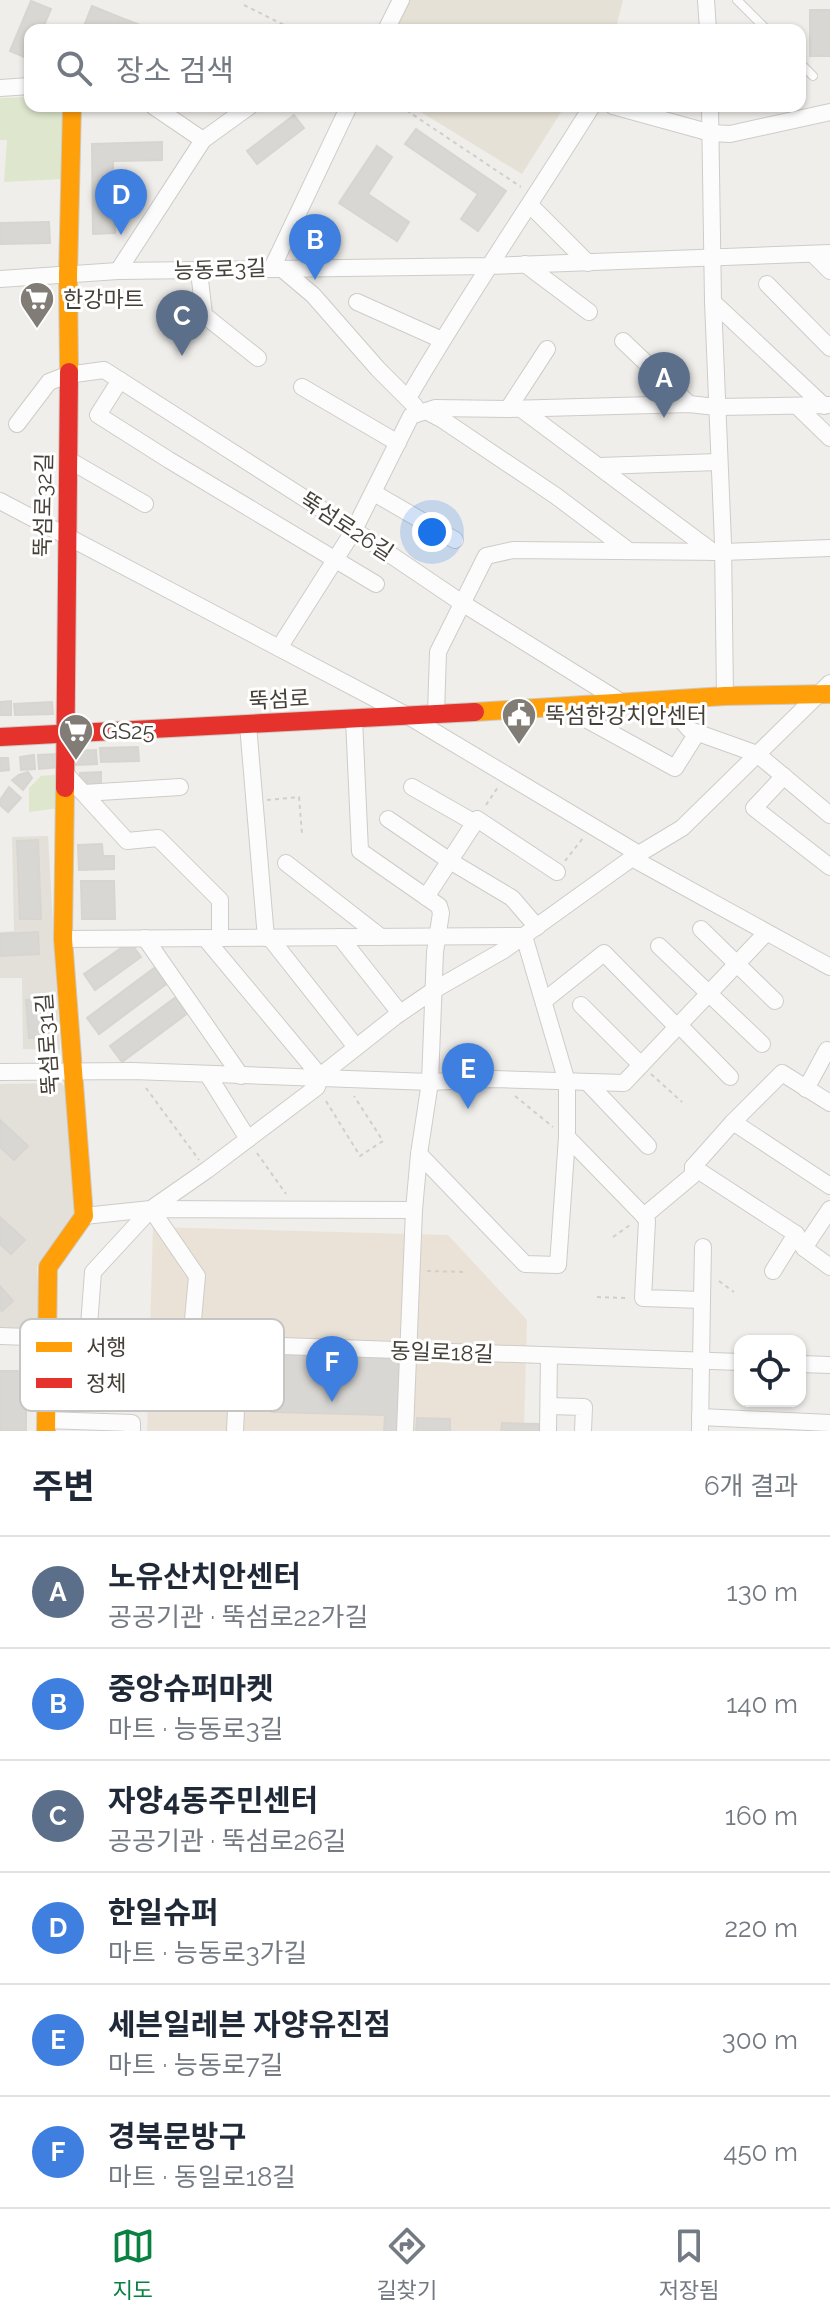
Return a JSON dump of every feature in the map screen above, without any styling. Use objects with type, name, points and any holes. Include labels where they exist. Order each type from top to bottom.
[{"type":"street","points":[[389,24],[401,0]]},
{"type":"street","points":[[706,0],[708,24]]},
{"type":"street","points":[[0,88],[24,86]]},
{"type":"street","name":"뚝섬로32길","points":[[65,735],[72,112]]},
{"type":"street","points":[[162,112],[203,140]]},
{"type":"street","points":[[118,271],[203,140],[242,112]]},
{"type":"street","points":[[346,112],[277,268],[313,295],[420,413],[556,496],[629,551]]},
{"type":"street","points":[[408,398],[528,198],[588,112]]},
{"type":"street","points":[[635,112],[711,133],[730,134],[830,112]]},
{"type":"street","points":[[710,112],[719,462],[718,552],[725,696]]},
{"type":"street","points":[[528,198],[588,263]]},
{"type":"street","points":[[822,253],[830,271]]},
{"type":"street","name":"능동로3길","points":[[0,279],[118,271],[488,266],[822,253]]},
{"type":"street","points":[[525,264],[589,312]]},
{"type":"street","points":[[199,271],[204,315],[258,358]]},
{"type":"street","points":[[767,284],[830,348]]},
{"type":"street","points":[[357,302],[442,340]]},
{"type":"street","points":[[713,302],[827,405]]},
{"type":"street","points":[[623,341],[689,404]]},
{"type":"street","points":[[514,408],[547,349]]},
{"type":"street","name":"뚝섬로26길","points":[[67,375],[104,370],[462,603],[621,702]]},
{"type":"street","points":[[17,424],[49,382],[67,375]]},
{"type":"street","points":[[120,380],[98,415],[376,584]]},
{"type":"street","points":[[302,387],[398,443]]},
{"type":"street","points":[[279,648],[354,530],[398,443],[420,413],[435,408],[827,405]]},
{"type":"street","points":[[797,406],[830,438]]},
{"type":"street","points":[[514,408],[718,552]]},
{"type":"street","points":[[69,460],[145,504]]},
{"type":"street","points":[[599,466],[719,462]]},
{"type":"street","points":[[374,493],[455,540]]},
{"type":"street","points":[[0,501],[408,716],[592,826],[636,856],[830,967]]},
{"type":"street","points":[[436,714],[438,652],[486,556],[513,550],[718,552],[830,548]]},
{"type":"street","points":[[89,1319],[93,1272],[151,1209],[248,1139],[400,1013],[504,950],[636,856],[682,828],[825,690]]},
{"type":"street","name":"뚝섬로","points":[[0,737],[825,690]]},
{"type":"street","points":[[663,700],[690,730],[757,754],[830,815]]},
{"type":"street","points":[[561,706],[675,768],[697,733]]},
{"type":"street","points":[[354,719],[360,851],[439,906],[441,913],[430,1082],[414,1210],[405,1431]]},
{"type":"street","points":[[248,725],[268,938],[356,1047]]},
{"type":"street","name":"뚝섬로31길","points":[[65,735],[63,939],[84,1216]]},
{"type":"street","points":[[65,773],[127,841],[158,838],[220,900],[212,938],[319,1082]]},
{"type":"street","points":[[784,776],[754,808],[830,867]]},
{"type":"street","points":[[84,793],[180,787]]},
{"type":"street","points":[[412,787],[476,821],[557,872]]},
{"type":"street","points":[[388,819],[512,898],[531,931],[567,1082],[567,1137],[558,1265],[525,1264],[419,1154]]},
{"type":"street","points":[[426,897],[476,821]]},
{"type":"street","points":[[286,863],[381,937]]},
{"type":"street","points":[[701,929],[775,1001]]},
{"type":"street","points":[[63,939],[438,937],[531,931]]},
{"type":"street","points":[[0,1072],[133,1071],[319,1082],[343,1078],[430,1082],[494,1079],[624,1083],[766,933]]},
{"type":"street","points":[[340,937],[400,1013]]},
{"type":"street","points":[[145,938],[241,1076]]},
{"type":"street","points":[[659,946],[762,1044]]},
{"type":"street","points":[[545,1000],[604,953],[730,1077]]},
{"type":"street","points":[[581,1005],[641,1065]]},
{"type":"street","points":[[806,1089],[827,1050]]},
{"type":"street","points":[[644,1216],[693,1175],[693,1167],[782,1073],[830,1103]]},
{"type":"street","points":[[208,1075],[248,1139]]},
{"type":"street","points":[[588,1083],[648,1146]]},
{"type":"street","points":[[733,1122],[830,1186]]},
{"type":"street","points":[[567,1137],[647,1221],[643,1298],[702,1300]]},
{"type":"street","points":[[693,1167],[800,1241],[830,1267]]},
{"type":"street","points":[[151,1209],[197,1276],[193,1319]]},
{"type":"street","points":[[47,1319],[48,1267],[84,1216],[151,1209],[414,1210]]},
{"type":"street","points":[[773,1271],[830,1209]]},
{"type":"street","points":[[703,1247],[700,1424],[830,1423]]},
{"type":"street","name":"동일로18길","points":[[0,1336],[20,1336]]},
{"type":"street","name":"동일로18길","points":[[284,1346],[734,1362]]},
{"type":"street","points":[[548,1431],[549,1356]]},
{"type":"street","points":[[806,1364],[830,1365]]},
{"type":"street","points":[[549,1406],[584,1407],[583,1431]]},
{"type":"street","points":[[235,1431],[236,1411]]},
{"type":"street","points":[[46,1425],[132,1423],[132,1431]]},
{"type":"lane","points":[[737,0],[761,24]]},
{"type":"lane","points":[[806,69],[813,76]]},
{"type":"path","points":[[244,5],[282,24]]},
{"type":"path","points":[[408,112],[528,198]]},
{"type":"path","points":[[476,821],[507,775]]},
{"type":"path","points":[[254,802],[299,797],[302,834]]},
{"type":"path","points":[[557,872],[592,826]]},
{"type":"path","points":[[641,1065],[682,1102]]},
{"type":"path","points":[[133,1071],[207,1170]]},
{"type":"path","points":[[319,1082],[360,1156],[383,1141],[343,1078]]},
{"type":"path","points":[[494,1079],[567,1137]]},
{"type":"path","points":[[248,1139],[298,1210]]},
{"type":"path","points":[[613,1237],[644,1216]]},
{"type":"path","points":[[703,1268],[734,1292]]},
{"type":"path","points":[[412,1271],[466,1272]]},
{"type":"path","points":[[597,1297],[643,1298]]},
{"type":"shaded area","points":[[409,0],[623,0],[617,24],[398,24]]},
{"type":"shaded area","points":[[421,112],[561,112],[522,174]]},
{"type":"shaded area","points":[[48,836],[60,1050],[23,1049],[22,978],[0,978],[0,932],[14,931],[12,837]]},
{"type":"shaded area","points":[[61,1083],[71,1093],[80,1207],[37,1267],[40,1319],[20,1319],[20,1331],[0,1330],[0,1084]]},
{"type":"shaded area","points":[[153,1227],[448,1235],[527,1320],[524,1431],[147,1431],[148,1411],[284,1411],[284,1319],[150,1319]]},
{"type":"green space","points":[[24,97],[24,112],[67,112],[62,179],[4,182],[7,140],[0,140],[0,98]]},
{"type":"green space","points":[[61,774],[60,808],[29,812],[29,788],[41,776]]},
{"type":"building","points":[[31,1],[51,9],[45,24],[24,24],[24,57],[10,51]]},
{"type":"building","points":[[92,6],[138,24],[85,24]]},
{"type":"building","points":[[810,10],[830,10],[830,56],[810,56]]},
{"type":"building","points":[[294,115],[304,128],[257,164],[247,151]]},
{"type":"building","points":[[416,129],[506,191],[478,231],[461,219],[478,194],[405,144]]},
{"type":"building","points":[[162,142],[162,160],[113,161],[115,233],[93,234],[92,144]]},
{"type":"building","points":[[377,146],[392,157],[368,194],[409,222],[397,241],[339,203]]},
{"type":"building","points":[[49,222],[50,243],[0,244],[0,223]]},
{"type":"building","points":[[11,701],[11,715],[0,715],[0,702]]},
{"type":"building","points":[[52,702],[53,714],[15,715],[14,704]]},
{"type":"building","points":[[138,747],[139,761],[101,762],[100,748]]},
{"type":"building","points":[[96,750],[97,764],[75,765],[74,751]]},
{"type":"building","points":[[58,754],[59,767],[39,769],[38,755]]},
{"type":"building","points":[[34,755],[35,769],[21,770],[20,757]]},
{"type":"building","points":[[0,758],[8,758],[9,770],[0,771]]},
{"type":"building","points":[[28,772],[32,778],[23,790],[12,780]]},
{"type":"building","points":[[101,772],[101,786],[88,787],[87,781],[80,782],[80,773]]},
{"type":"building","points":[[9,787],[21,798],[8,812],[0,805],[0,800]]},
{"type":"building","points":[[38,840],[41,919],[20,919],[17,841]]},
{"type":"building","points":[[102,844],[103,856],[114,856],[114,869],[79,870],[78,845]]},
{"type":"building","points":[[81,881],[114,881],[115,919],[82,919]]},
{"type":"building","points":[[38,932],[39,954],[0,956],[0,934]]},
{"type":"building","points":[[130,942],[141,957],[95,990],[84,974]]},
{"type":"building","points":[[157,966],[169,982],[99,1034],[87,1018]]},
{"type":"building","points":[[180,994],[192,1010],[122,1062],[110,1046]]},
{"type":"building","points":[[51,998],[53,1037],[29,1038],[26,1000]]},
{"type":"building","points":[[0,1120],[28,1146],[14,1160],[0,1147]]},
{"type":"building","points":[[0,1217],[25,1240],[11,1254],[0,1244]]},
{"type":"building","points":[[0,1286],[13,1301],[2,1311],[0,1308]]},
{"type":"building","points":[[284,1354],[392,1357],[402,1368],[400,1431],[384,1431],[385,1415],[272,1412],[284,1411]]},
{"type":"building","points":[[0,1371],[20,1371],[20,1411],[26,1411],[26,1431],[0,1431]]},
{"type":"building","points":[[417,1418],[450,1419],[450,1431],[416,1431]]},
{"type":"building","points":[[502,1423],[539,1424],[539,1431],[501,1431]]},
{"type":"traffic: slow","points":[[69,372],[72,112]]},
{"type":"traffic: slow","points":[[475,712],[725,696],[830,694]]},
{"type":"traffic: slow","points":[[47,1319],[48,1267],[84,1216],[63,939],[65,788]]},
{"type":"traffic: slow","points":[[46,1411],[46,1431]]},
{"type":"traffic: jam","points":[[65,788],[69,372]]},
{"type":"traffic: jam","points":[[0,737],[475,712]]},
{"type":"place","name":"한일슈퍼","points":[[121,235]]},
{"type":"place","name":"중앙슈퍼마켓","points":[[315,280]]},
{"type":"place","name":"한강마트","points":[[37,330]]},
{"type":"place","name":"자양4동주민센터","points":[[182,356]]},
{"type":"place","name":"노유산치안센터","points":[[664,418]]},
{"type":"place","name":"뚝섬한강치안센터","points":[[519,746]]},
{"type":"place","name":"GS25","points":[[76,762]]},
{"type":"place","name":"세븐일레븐 자양유진점","points":[[468,1109]]},
{"type":"place","name":"경북문방구","points":[[332,1402]]}]
